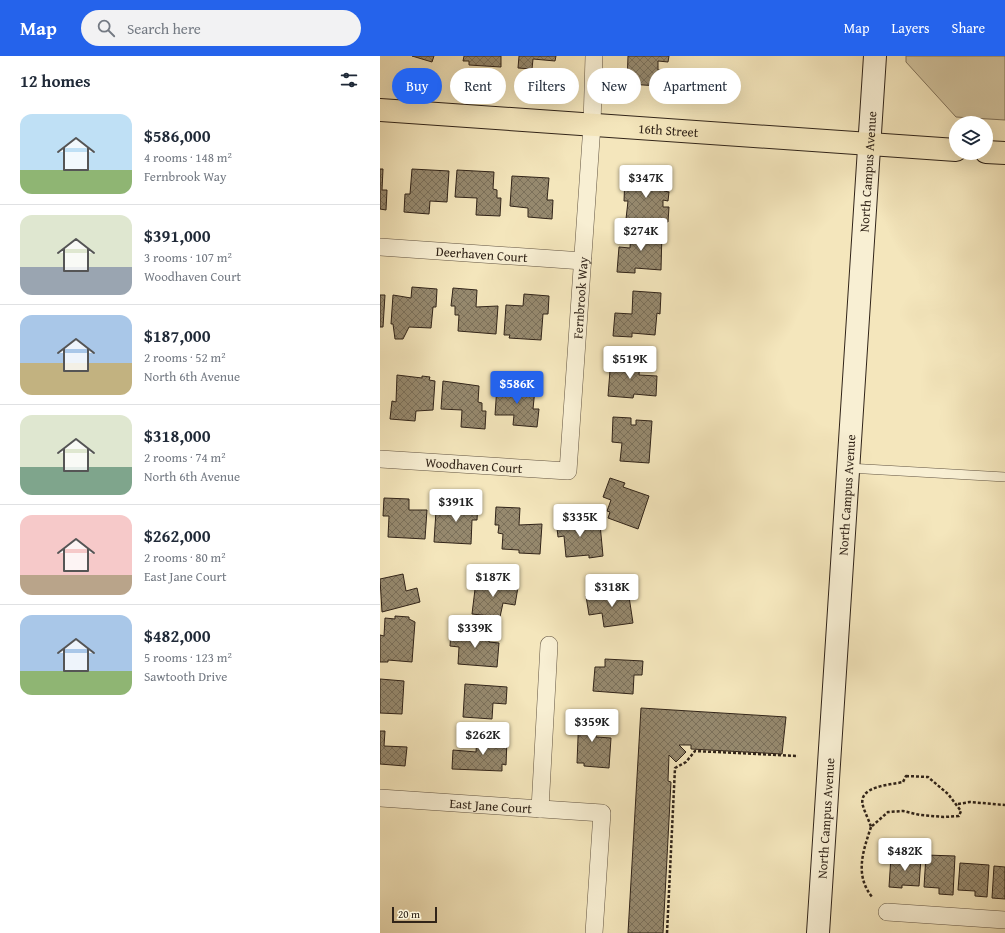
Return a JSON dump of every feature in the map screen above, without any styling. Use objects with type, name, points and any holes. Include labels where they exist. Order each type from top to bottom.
[{"type":"main road","name":"North Campus Avenue","points":[[818,933],[875,56]]},
{"type":"main road","name":"16th Street","points":[[380,110],[949,150]]},
{"type":"main road","points":[[993,152],[1005,153]]},
{"type":"street","name":"Fernbrook Way","points":[[568,471],[592,125],[594,56]]},
{"type":"street","name":"Deerhaven Court","points":[[380,247],[583,261]]},
{"type":"street","name":"Woodhaven Court","points":[[380,459],[568,471]]},
{"type":"street","points":[[540,809],[549,645]]},
{"type":"street","name":"East Jane Court","points":[[380,798],[602,813],[594,933]]},
{"type":"street","points":[[887,912],[1005,920]]},
{"type":"lane","points":[[848,468],[1005,477]]},
{"type":"path","points":[[667,933],[675,768],[686,762],[695,751],[798,756]]},
{"type":"path","points":[[871,827],[863,805],[864,796],[869,790],[903,782],[906,776],[928,777],[958,804],[961,811],[959,816],[944,817],[920,815],[903,811],[888,812],[871,827],[861,864],[862,874],[869,893],[873,898]]},
{"type":"path","points":[[958,804],[970,802],[1005,805]]},
{"type":"shaded area","points":[[906,56],[1005,56],[1005,120],[993,119],[993,116],[955,116],[906,62]]},
{"type":"building","points":[[412,56],[434,56],[432,62]]},
{"type":"building","points":[[464,56],[501,56],[501,67],[469,65],[469,61],[463,61]]},
{"type":"building","points":[[519,56],[556,56],[555,61],[533,59],[532,68],[518,68]]},
{"type":"building","points":[[628,56],[669,56],[668,62],[658,61],[658,68],[649,68],[649,85],[641,85],[641,68],[628,68]]},
{"type":"building","points":[[380,169],[383,169],[382,190],[387,190],[386,210],[380,209]]},
{"type":"building","points":[[412,169],[449,171],[447,202],[430,201],[429,214],[404,212],[405,194],[410,194]]},
{"type":"building","points":[[457,170],[494,172],[493,189],[497,190],[497,198],[501,198],[500,216],[476,215],[477,198],[455,197]]},
{"type":"building","points":[[625,175],[658,178],[658,184],[664,184],[664,191],[669,192],[668,201],[663,200],[663,207],[669,207],[668,222],[626,219],[628,201],[624,201]]},
{"type":"building","points":[[512,176],[549,178],[547,200],[553,200],[552,219],[528,217],[528,208],[510,206]]},
{"type":"building","points":[[631,230],[662,232],[661,270],[635,268],[635,273],[617,272],[619,247],[630,248]]},
{"type":"building","points":[[412,287],[437,289],[436,307],[433,307],[431,328],[409,327],[403,339],[395,339],[393,324],[391,324],[393,295],[411,298]]},
{"type":"building","points":[[453,288],[477,290],[476,307],[498,306],[496,334],[458,331],[459,315],[455,315],[455,306],[451,306]]},
{"type":"building","points":[[633,291],[661,293],[660,314],[657,313],[655,335],[632,333],[632,337],[613,336],[615,313],[632,314]]},
{"type":"building","points":[[524,294],[549,296],[548,314],[543,314],[541,340],[509,338],[510,335],[504,335],[506,305],[523,306]]},
{"type":"building","points":[[380,295],[385,295],[383,327],[380,327]]},
{"type":"building","points":[[611,358],[640,360],[639,375],[657,376],[656,396],[634,394],[633,398],[608,396]]},
{"type":"building","points":[[397,375],[422,378],[422,376],[430,377],[429,380],[435,381],[433,410],[416,411],[415,421],[390,419],[392,401],[396,402]]},
{"type":"building","points":[[443,381],[479,386],[478,402],[482,403],[482,411],[486,411],[485,429],[461,427],[462,410],[441,409]]},
{"type":"building","points":[[497,386],[535,389],[533,409],[539,409],[537,427],[513,425],[514,415],[495,415]]},
{"type":"building","points":[[613,417],[631,418],[631,425],[636,425],[636,420],[652,421],[649,463],[620,461],[622,443],[612,442]]},
{"type":"building","points":[[610,478],[625,483],[623,487],[649,496],[638,529],[608,518],[610,512],[607,511],[611,500],[603,497]]},
{"type":"building","points":[[384,498],[409,499],[409,510],[427,510],[425,539],[388,537],[389,516],[383,516]]},
{"type":"building","points":[[453,500],[478,502],[477,520],[472,520],[471,544],[434,542],[436,511],[452,512]]},
{"type":"building","points":[[496,507],[520,508],[519,525],[542,524],[540,554],[519,553],[519,550],[502,549],[503,534],[498,533],[499,525],[495,525]]},
{"type":"building","points":[[581,516],[582,526],[600,524],[603,556],[589,558],[589,555],[566,557],[564,536],[558,537],[556,519]]},
{"type":"building","points":[[403,574],[406,591],[417,588],[420,602],[382,612],[380,579]]},
{"type":"building","points":[[476,581],[518,587],[515,605],[503,603],[500,617],[472,614]]},
{"type":"building","points":[[628,590],[633,623],[604,627],[602,613],[589,615],[586,596]]},
{"type":"building","points":[[395,616],[409,617],[409,619],[415,622],[412,662],[388,660],[388,662],[380,662],[380,635],[384,636],[385,618],[395,619]]},
{"type":"building","points":[[451,631],[489,633],[489,642],[499,643],[497,667],[458,664],[459,647],[450,646]]},
{"type":"building","points":[[605,659],[643,661],[642,675],[634,675],[633,694],[593,691],[595,667],[605,667]]},
{"type":"building","points":[[380,679],[404,681],[402,714],[380,713]]},
{"type":"building","points":[[465,684],[507,687],[506,704],[493,703],[492,719],[463,717]]},
{"type":"building","points":[[641,708],[786,717],[782,754],[691,749],[691,745],[679,745],[686,752],[676,762],[669,755],[668,781],[671,782],[663,933],[628,933]]},
{"type":"building","points":[[579,713],[598,714],[596,737],[611,738],[609,768],[584,766],[584,763],[577,763]]},
{"type":"building","points":[[380,731],[385,731],[384,746],[407,747],[405,766],[380,764]]},
{"type":"building","points":[[477,737],[507,739],[506,765],[502,764],[502,771],[452,769],[453,750],[476,752]]},
{"type":"building","points":[[926,855],[955,856],[953,895],[939,894],[939,888],[924,887]]},
{"type":"building","points":[[891,856],[921,858],[919,886],[902,885],[902,888],[889,887]]},
{"type":"building","points":[[960,863],[989,865],[987,897],[975,896],[975,891],[958,890]]},
{"type":"building","points":[[994,866],[1005,867],[1005,899],[992,898]]}]
